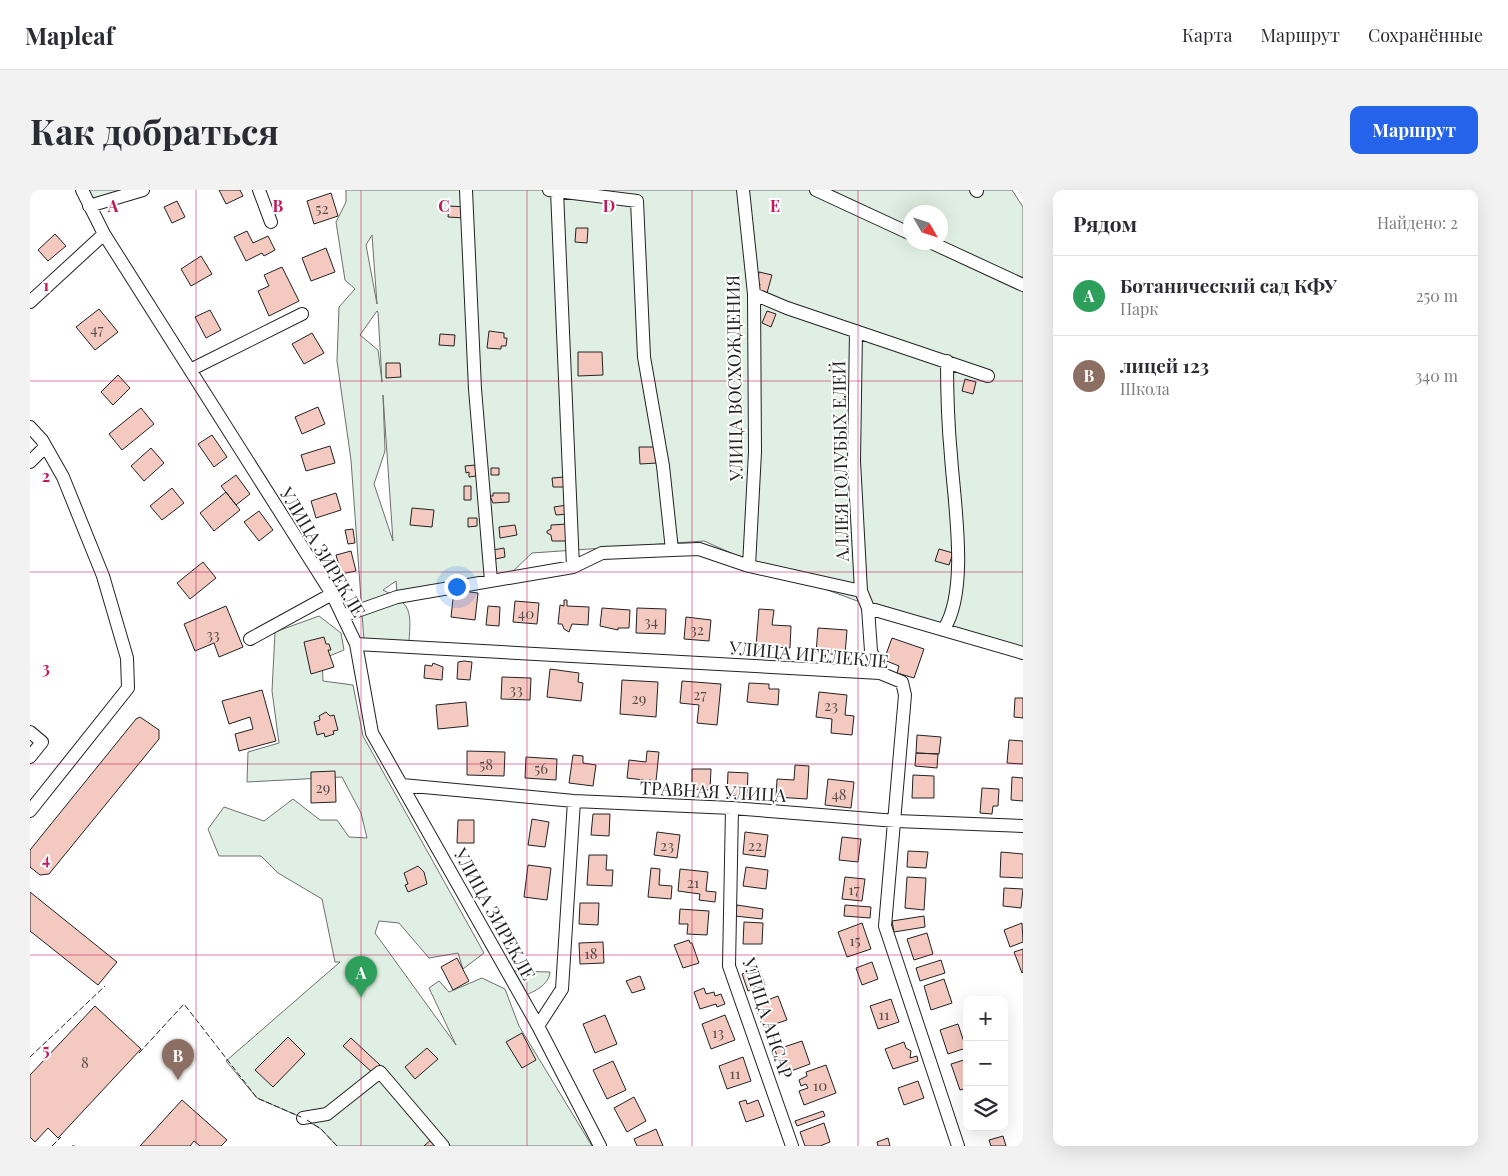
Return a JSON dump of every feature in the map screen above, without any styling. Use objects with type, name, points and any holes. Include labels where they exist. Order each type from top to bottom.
[{"type":"street","name":"УЛИЦА ЗИРЕКЛЕ","points":[[82,190],[104,234],[332,594],[356,644],[372,733],[538,1026],[600,1146]]},
{"type":"street","points":[[89,206],[143,190]]},
{"type":"street","points":[[259,190],[271,222]]},
{"type":"street","points":[[466,190],[475,389],[491,581]]},
{"type":"street","name":"УЛИЦА ВОСХОЖДЕНИЯ","points":[[743,190],[754,294],[755,452],[749,566]]},
{"type":"street","points":[[816,190],[903,231]]},
{"type":"street","points":[[573,567],[553,191],[637,201],[644,357],[663,466],[672,550]]},
{"type":"street","points":[[30,302],[104,234]]},
{"type":"street","points":[[948,250],[1023,284]]},
{"type":"street","points":[[754,294],[988,376]]},
{"type":"street","points":[[190,370],[302,314]]},
{"type":"street","name":"АЛЛЕЯ ГОЛУБЫХ ЕЛЕЙ","points":[[856,331],[854,461],[861,591],[868,608],[871,651],[880,674]]},
{"type":"street","points":[[944,629],[949,621],[953,605],[958,565],[949,431],[947,361]]},
{"type":"street","points":[[30,427],[45,446],[63,477],[103,576],[127,658],[128,688],[30,811]]},
{"type":"street","points":[[30,462],[45,446]]},
{"type":"street","points":[[343,616],[397,597],[573,567],[602,553],[698,549],[749,566],[861,591]]},
{"type":"street","points":[[250,639],[332,594]]},
{"type":"street","points":[[868,608],[1023,653]]},
{"type":"street","name":"УЛИЦА ИГЕЛЕКЛЕ","points":[[356,644],[880,674],[889,675],[902,682],[905,695],[896,821],[885,926],[958,1146]]},
{"type":"street","points":[[30,732],[42,742],[30,757]]},
{"type":"street","name":"ТРАВНАЯ УЛИЦА","points":[[402,785],[574,801],[732,808],[896,821],[1023,826]]},
{"type":"street","name":"УЛИЦА ЗИРЕКЛЕ","points":[[538,1026],[562,988],[574,801]]},
{"type":"street","name":"УЛИЦА АНСАР","points":[[732,808],[729,966],[792,1146]]},
{"type":"street","points":[[303,1118],[327,1114],[380,1072],[444,1146]]},
{"type":"green space","points":[[88,190],[121,190],[91,199]]},
{"type":"green space","points":[[346,190],[1012,190],[1023,207],[1023,655],[860,602],[754,563],[704,541],[532,553],[509,575],[397,593],[396,581],[383,590],[400,600],[408,610],[410,623],[409,642],[364,641],[351,460],[337,361],[339,307],[355,289],[345,280],[336,222],[346,202]],"holes":[[[372,235],[377,304],[366,245]],[[378,312],[382,382],[378,350],[360,335]],[[383,395],[393,541],[374,484],[385,451]]]},
{"type":"green space","points":[[319,616],[341,633],[344,650],[322,659],[323,681],[353,685],[363,736],[484,953],[463,969],[458,953],[429,958],[399,923],[379,921],[375,933],[456,1045],[429,988],[439,981],[449,992],[482,978],[505,989],[519,1026],[592,1146],[337,1146],[321,1129],[303,1118],[257,1098],[226,1061],[340,962],[335,962],[322,899],[278,873],[261,856],[219,856],[208,829],[224,807],[264,821],[293,799],[320,820],[337,820],[349,837],[367,838],[361,813],[342,777],[247,782],[248,752],[279,743],[272,691],[275,632]]},
{"type":"green space","points":[[513,971],[550,972],[544,984],[523,996]]},
{"type":"building","points":[[219,190],[240,190],[243,196],[226,204]]},
{"type":"building","points":[[331,193],[338,216],[314,224],[307,201]]},
{"type":"building","points":[[177,201],[185,217],[172,223],[164,207]]},
{"type":"building","points":[[449,206],[466,207],[465,218],[448,217]]},
{"type":"building","points":[[576,228],[588,228],[587,243],[575,242]]},
{"type":"building","points":[[247,231],[253,243],[268,236],[275,250],[264,256],[262,253],[246,261],[234,237]]},
{"type":"building","points":[[55,234],[66,246],[48,261],[38,250]]},
{"type":"building","points":[[326,248],[335,272],[311,281],[302,258]]},
{"type":"building","points":[[201,256],[212,274],[191,286],[181,269]]},
{"type":"building","points":[[282,267],[299,301],[269,316],[258,291],[269,286],[264,275]]},
{"type":"building","points":[[759,272],[772,275],[767,293],[758,291],[760,284],[757,284]]},
{"type":"building","points":[[99,309],[118,332],[95,350],[76,327]]},
{"type":"building","points":[[210,310],[221,330],[206,338],[195,317]]},
{"type":"building","points":[[767,311],[776,314],[771,327],[762,323]]},
{"type":"building","points":[[489,331],[504,333],[504,338],[507,338],[506,346],[501,346],[501,349],[487,348]]},
{"type":"building","points":[[312,333],[324,353],[304,364],[292,344]]},
{"type":"building","points":[[440,334],[455,335],[454,346],[439,345]]},
{"type":"building","points":[[578,352],[602,352],[603,375],[578,376]]},
{"type":"building","points":[[386,363],[400,363],[401,377],[386,378]]},
{"type":"building","points":[[118,375],[130,388],[113,405],[101,392]]},
{"type":"building","points":[[965,379],[976,382],[973,394],[962,391]]},
{"type":"building","points":[[318,407],[325,424],[302,434],[295,417]]},
{"type":"building","points":[[141,408],[154,424],[122,450],[109,434]]},
{"type":"building","points":[[212,435],[227,457],[214,467],[198,444]]},
{"type":"building","points":[[330,446],[335,463],[306,471],[301,455]]},
{"type":"building","points":[[639,447],[656,447],[657,463],[640,464]]},
{"type":"building","points":[[151,448],[164,463],[144,481],[131,466]]},
{"type":"building","points":[[475,465],[476,476],[469,477],[469,472],[466,473],[465,466]]},
{"type":"building","points":[[491,468],[499,468],[499,475],[491,475]]},
{"type":"building","points":[[236,475],[250,494],[236,505],[221,486]]},
{"type":"building","points":[[565,477],[565,487],[553,487],[552,478]]},
{"type":"building","points":[[464,486],[471,486],[471,500],[464,500]]},
{"type":"building","points":[[172,488],[184,503],[162,520],[150,506]]},
{"type":"building","points":[[226,492],[240,510],[214,531],[200,513]]},
{"type":"building","points":[[336,493],[341,510],[316,518],[311,501]]},
{"type":"building","points":[[493,493],[509,493],[509,502],[493,503],[490,496],[493,496]]},
{"type":"building","points":[[567,505],[567,514],[556,515],[554,507]]},
{"type":"building","points":[[412,508],[434,510],[432,527],[410,525]]},
{"type":"building","points":[[259,511],[273,530],[259,541],[244,522]]},
{"type":"building","points":[[468,518],[477,518],[477,526],[468,527]]},
{"type":"building","points":[[567,524],[568,541],[552,541],[551,535],[547,533],[551,529],[551,525]]},
{"type":"building","points":[[515,525],[517,535],[500,538],[499,527]]},
{"type":"building","points":[[353,529],[355,543],[348,544],[345,530]]},
{"type":"building","points":[[504,548],[505,557],[495,559],[493,550]]},
{"type":"building","points":[[939,549],[953,553],[949,565],[935,561]]},
{"type":"building","points":[[351,551],[356,571],[341,574],[336,555]]},
{"type":"building","points":[[203,562],[216,578],[190,599],[177,583]]},
{"type":"building","points":[[454,590],[478,593],[475,620],[451,617]]},
{"type":"building","points":[[564,600],[567,600],[567,606],[589,607],[588,625],[572,624],[569,632],[564,629],[562,624],[558,624],[560,605],[564,606]]},
{"type":"building","points":[[515,601],[539,603],[537,624],[513,622]]},
{"type":"building","points":[[226,606],[243,647],[219,657],[214,643],[195,651],[184,624]]},
{"type":"building","points":[[488,606],[500,607],[499,626],[486,625]]},
{"type":"building","points":[[602,608],[630,610],[629,628],[618,628],[618,630],[600,626]]},
{"type":"building","points":[[637,608],[666,609],[665,634],[636,633]]},
{"type":"building","points":[[759,609],[774,610],[772,625],[791,626],[790,648],[756,646]]},
{"type":"building","points":[[686,617],[711,620],[709,641],[684,639]]},
{"type":"building","points":[[818,628],[847,630],[845,655],[816,653]]},
{"type":"building","points":[[324,637],[326,644],[329,644],[331,650],[328,650],[334,667],[311,674],[304,642]]},
{"type":"building","points":[[892,638],[924,649],[914,678],[897,673],[899,666],[884,660]]},
{"type":"building","points":[[458,662],[472,662],[470,680],[457,679]]},
{"type":"building","points":[[433,663],[443,667],[442,680],[424,678],[425,665],[432,666]]},
{"type":"building","points":[[550,669],[579,673],[578,682],[583,683],[581,701],[547,697]]},
{"type":"building","points":[[502,677],[531,678],[530,700],[501,699]]},
{"type":"building","points":[[622,680],[658,682],[656,717],[620,714]]},
{"type":"building","points":[[682,681],[721,684],[717,725],[697,723],[699,705],[680,703]]},
{"type":"building","points":[[749,683],[769,684],[769,689],[779,689],[778,705],[747,702]]},
{"type":"building","points":[[262,690],[276,741],[239,751],[235,734],[253,729],[250,717],[229,724],[222,701]]},
{"type":"building","points":[[819,692],[847,695],[845,715],[854,716],[852,735],[831,733],[832,719],[816,717]]},
{"type":"building","points":[[1015,698],[1023,698],[1023,718],[1014,717]]},
{"type":"building","points":[[466,702],[468,726],[438,729],[436,705]]},
{"type":"building","points":[[326,712],[330,716],[334,715],[338,730],[333,731],[334,734],[325,737],[324,733],[317,735],[314,722],[320,720],[319,716]]},
{"type":"building","points":[[140,717],[159,730],[159,739],[49,874],[40,875],[30,867],[30,850],[136,719]]},
{"type":"building","points":[[917,735],[941,737],[939,754],[916,753]]},
{"type":"building","points":[[1009,740],[1023,741],[1023,764],[1007,763]]},
{"type":"building","points":[[467,751],[505,752],[504,776],[467,775]]},
{"type":"building","points":[[647,751],[659,752],[656,781],[649,780],[649,783],[643,783],[644,780],[627,778],[629,760],[646,762]]},
{"type":"building","points":[[916,753],[938,754],[937,768],[915,766]]},
{"type":"building","points":[[573,755],[583,756],[583,763],[596,765],[593,786],[569,783]]},
{"type":"building","points":[[526,757],[557,759],[556,780],[525,778]]},
{"type":"building","points":[[795,765],[809,766],[807,799],[776,797],[777,779],[794,780]]},
{"type":"building","points":[[692,769],[711,769],[710,790],[692,789]]},
{"type":"building","points":[[335,771],[336,802],[311,803],[311,772]]},
{"type":"building","points":[[728,772],[748,773],[747,796],[727,795]]},
{"type":"building","points":[[913,775],[934,776],[934,798],[912,798]]},
{"type":"building","points":[[1012,777],[1023,778],[1023,801],[1011,800]]},
{"type":"building","points":[[828,779],[854,782],[851,808],[825,805]]},
{"type":"building","points":[[982,788],[999,789],[998,806],[993,806],[992,814],[980,813]]},
{"type":"building","points":[[593,814],[610,814],[609,836],[591,835]]},
{"type":"building","points":[[532,819],[549,822],[545,847],[528,845]]},
{"type":"building","points":[[458,820],[474,820],[474,843],[457,843]]},
{"type":"building","points":[[657,832],[680,835],[677,858],[654,855]]},
{"type":"building","points":[[745,832],[768,835],[765,857],[743,854]]},
{"type":"building","points":[[842,837],[861,839],[858,862],[839,860]]},
{"type":"building","points":[[908,851],[928,852],[926,868],[907,867]]},
{"type":"building","points":[[1001,852],[1023,854],[1023,878],[1000,877]]},
{"type":"building","points":[[589,855],[607,855],[606,870],[613,870],[612,886],[587,885]]},
{"type":"building","points":[[528,865],[551,868],[547,900],[524,897]]},
{"type":"building","points":[[418,866],[424,872],[427,884],[408,892],[405,885],[408,884],[404,873]]},
{"type":"building","points":[[746,867],[768,870],[766,889],[743,886]]},
{"type":"building","points":[[651,868],[660,869],[659,885],[672,886],[671,899],[648,897]]},
{"type":"building","points":[[680,869],[708,872],[706,891],[716,892],[715,902],[699,900],[700,894],[678,891]]},
{"type":"building","points":[[845,877],[865,879],[862,901],[842,899]]},
{"type":"building","points":[[907,877],[926,878],[924,910],[905,908]]},
{"type":"building","points":[[1004,888],[1023,889],[1021,908],[1003,906]]},
{"type":"building","points":[[30,892],[117,962],[98,985],[30,931]]},
{"type":"building","points":[[580,903],[599,903],[598,925],[579,924]]},
{"type":"building","points":[[737,905],[763,909],[762,919],[735,916]]},
{"type":"building","points":[[845,905],[871,907],[870,918],[844,916]]},
{"type":"building","points":[[680,909],[709,911],[707,935],[687,934],[688,924],[679,924]]},
{"type":"building","points":[[924,916],[925,927],[894,932],[892,921]]},
{"type":"building","points":[[744,922],[763,923],[762,944],[743,944]]},
{"type":"building","points":[[862,923],[871,949],[847,957],[838,932]]},
{"type":"building","points":[[1022,923],[1023,942],[1010,947],[1004,930]]},
{"type":"building","points":[[927,933],[933,954],[914,960],[907,939]]},
{"type":"building","points":[[689,940],[692,943],[699,963],[683,968],[674,945]]},
{"type":"building","points":[[603,942],[604,963],[580,964],[579,943]]},
{"type":"building","points":[[1023,949],[1023,972],[1022,973],[1014,952]]},
{"type":"building","points":[[457,958],[469,981],[453,990],[441,967]]},
{"type":"building","points":[[941,960],[945,973],[920,981],[916,968]]},
{"type":"building","points":[[872,962],[878,979],[862,985],[856,968]]},
{"type":"building","points":[[759,968],[765,985],[748,991],[742,974]]},
{"type":"building","points":[[640,976],[645,989],[632,993],[626,981]]},
{"type":"building","points":[[944,979],[952,1003],[931,1010],[924,986]]},
{"type":"building","points":[[704,988],[706,994],[714,992],[715,996],[721,994],[725,1004],[717,1007],[716,1004],[700,1009],[694,992]]},
{"type":"building","points":[[778,996],[787,1020],[763,1028],[755,1005]]},
{"type":"building","points":[[891,999],[899,1022],[878,1029],[870,1006]]},
{"type":"building","points":[[95,1006],[141,1049],[58,1138],[48,1128],[35,1142],[30,1137],[30,1075]]},
{"type":"building","points":[[605,1015],[617,1044],[595,1053],[583,1024]]},
{"type":"building","points":[[725,1015],[735,1040],[711,1049],[702,1024]]},
{"type":"building","points":[[958,1024],[963,1039],[963,1049],[948,1054],[940,1030]]},
{"type":"building","points":[[522,1033],[536,1060],[522,1068],[506,1042]]},
{"type":"building","points":[[288,1037],[305,1054],[273,1087],[255,1070]]},
{"type":"building","points":[[351,1038],[380,1065],[373,1073],[343,1046]]},
{"type":"building","points":[[802,1041],[810,1064],[783,1074],[775,1050]]},
{"type":"building","points":[[904,1042],[906,1048],[911,1051],[910,1058],[917,1056],[918,1061],[893,1069],[885,1049]]},
{"type":"building","points":[[427,1048],[438,1059],[415,1079],[405,1067]]},
{"type":"building","points":[[743,1057],[751,1081],[727,1089],[719,1066]]},
{"type":"building","points":[[963,1060],[963,1089],[960,1090],[951,1064]]},
{"type":"building","points":[[613,1061],[626,1090],[607,1099],[593,1070]]},
{"type":"building","points":[[826,1065],[836,1093],[804,1105],[799,1091],[808,1088],[806,1084],[801,1086],[799,1080],[807,1076],[806,1072]]},
{"type":"building","points":[[918,1081],[924,1098],[904,1105],[898,1088]]},
{"type":"building","points":[[634,1097],[646,1121],[627,1132],[614,1108]]},
{"type":"building","points":[[182,1100],[227,1140],[221,1146],[200,1146],[194,1141],[190,1146],[140,1146]]},
{"type":"building","points":[[746,1100],[747,1104],[758,1100],[764,1116],[746,1122],[739,1102]]},
{"type":"building","points":[[823,1111],[825,1116],[797,1126],[795,1121]]},
{"type":"building","points":[[824,1123],[830,1142],[820,1146],[805,1146],[800,1132]]},
{"type":"building","points":[[656,1129],[663,1146],[637,1146],[634,1139]]},
{"type":"building","points":[[1003,1136],[1006,1146],[991,1146],[989,1140]]},
{"type":"building","points":[[888,1138],[890,1146],[878,1146],[877,1142]]},
{"type":"building","points":[[432,1139],[438,1146],[424,1146]]},
{"type":"fence","points":[[30,1057],[105,986]]},
{"type":"fence","points":[[139,1053],[184,1004],[257,1098],[301,1117]]},
{"type":"fence","points":[[307,1120],[321,1129],[337,1146]]},
{"type":"fence","points":[[52,1146],[61,1137]]},
{"type":"place","name":"Ботанический сад КФУ","points":[[361,997]]},
{"type":"place","name":"лицей 123","points":[[178,1080]]}]
